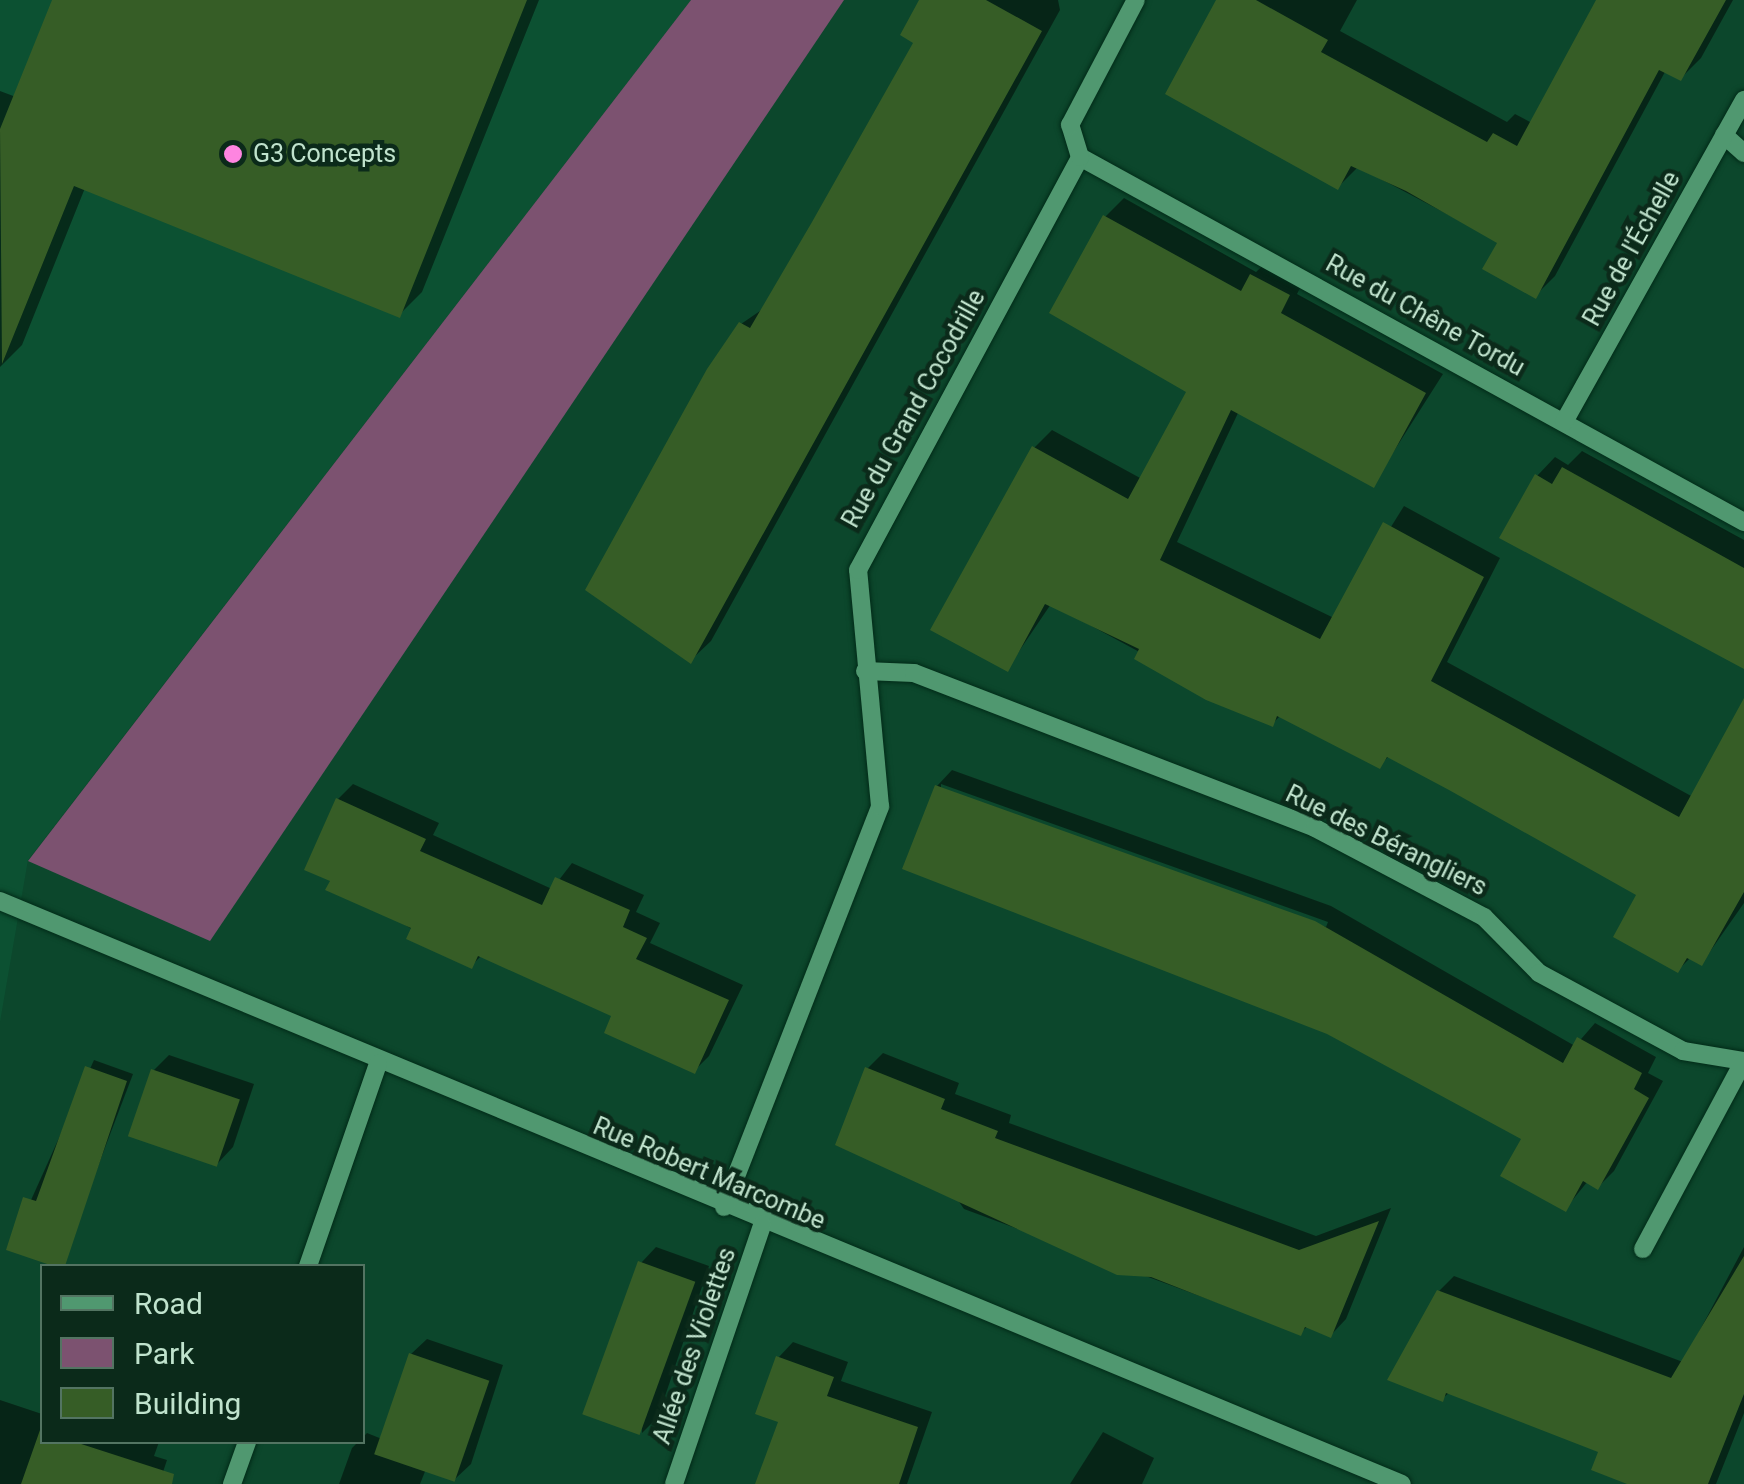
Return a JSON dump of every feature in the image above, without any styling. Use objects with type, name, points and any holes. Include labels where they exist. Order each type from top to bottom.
[{"type":"street","points":[[1080,157],[1070,125],[1136,0]]},
{"type":"street","name":"Rue de l'Échelle","points":[[1564,422],[1744,100]]},
{"type":"street","points":[[1724,135],[1744,152]]},
{"type":"street","name":"Rue du Chêne Tordu","points":[[1080,157],[1744,522]]},
{"type":"street","name":"Rue du Grand Cocodrille","points":[[724,1206],[880,806],[865,671],[864,552],[1080,157]]},
{"type":"street","name":"Rue des Bérangliers","points":[[865,671],[914,674],[1315,828],[1484,917],[1538,973],[1683,1052],[1744,1061]]},
{"type":"street","name":"Rue Robert Marcombe","points":[[0,902],[762,1225],[1402,1484]]},
{"type":"street","points":[[1642,1249],[1744,1061]]},
{"type":"street","points":[[309,1264],[378,1064]]},
{"type":"street","name":"Allée des Violettes","points":[[674,1484],[762,1225]]},
{"type":"street","points":[[232,1484],[246,1444]]},
{"type":"shaded area","points":[[0,0],[691,0],[28,860],[0,1022]]},
{"type":"green space","points":[[691,0],[844,0],[210,941],[28,861]]},
{"type":"building","name":"G3 Concepts","points":[[52,0],[527,0],[400,318],[74,186],[2,364],[0,129]]},
{"type":"building","points":[[919,0],[986,0],[1042,31],[691,664],[585,590],[707,369],[739,322],[750,328],[812,222],[913,43],[900,35]]},
{"type":"building","points":[[1216,0],[1256,0],[1328,40],[1321,52],[1487,142],[1493,133],[1517,146],[1596,0],[1726,0],[1681,81],[1659,70],[1536,299],[1482,269],[1497,243],[1406,191],[1351,166],[1338,190],[1165,94]]},
{"type":"building","points":[[1103,215],[1241,291],[1250,274],[1290,295],[1281,313],[1426,393],[1374,488],[1231,410],[1160,560],[1320,639],[1383,522],[1484,577],[1431,681],[1679,817],[1744,698],[1744,892],[1702,966],[1687,958],[1678,973],[1613,937],[1636,895],[1449,790],[1387,757],[1380,769],[1277,716],[1273,727],[1206,700],[1134,659],[1139,649],[1045,604],[1008,672],[930,630],[1032,446],[1128,499],[1186,392],[1049,313]]},
{"type":"building","points":[[1562,467],[1744,568],[1744,669],[1499,538],[1535,474],[1552,484]]},
{"type":"building","points":[[935,785],[1315,921],[1563,1063],[1577,1037],[1642,1073],[1634,1089],[1649,1098],[1598,1190],[1583,1181],[1566,1212],[1500,1176],[1521,1139],[1327,1034],[902,869]]},
{"type":"building","points":[[336,798],[426,839],[420,851],[542,905],[555,877],[630,910],[623,927],[647,938],[636,959],[729,1000],[695,1074],[604,1033],[611,1016],[478,956],[472,969],[406,939],[411,928],[325,890],[330,881],[304,870]]},
{"type":"building","points":[[85,1066],[127,1081],[66,1264],[47,1264],[6,1250],[23,1197],[36,1201]]},
{"type":"building","points":[[865,1067],[945,1099],[941,1109],[998,1131],[995,1138],[1299,1250],[1379,1221],[1331,1338],[1305,1327],[1301,1336],[1151,1277],[1117,1275],[835,1145]]},
{"type":"building","points":[[151,1069],[240,1100],[217,1167],[128,1136]]},
{"type":"building","points":[[1744,1256],[1744,1394],[1708,1484],[1627,1484],[1591,1470],[1598,1452],[1446,1393],[1443,1402],[1387,1380],[1437,1290],[1671,1378]]},
{"type":"building","points":[[638,1261],[695,1282],[640,1435],[582,1414]]},
{"type":"building","points":[[409,1353],[489,1381],[455,1482],[374,1454]]},
{"type":"building","points":[[776,1356],[834,1377],[827,1396],[918,1427],[899,1484],[755,1484],[778,1422],[755,1414]]},
{"type":"building","points":[[40,1430],[40,1444],[81,1444],[174,1474],[172,1484],[21,1484]]},
{"type":"place","name":"G3 Concepts","points":[[233,154]]}]
